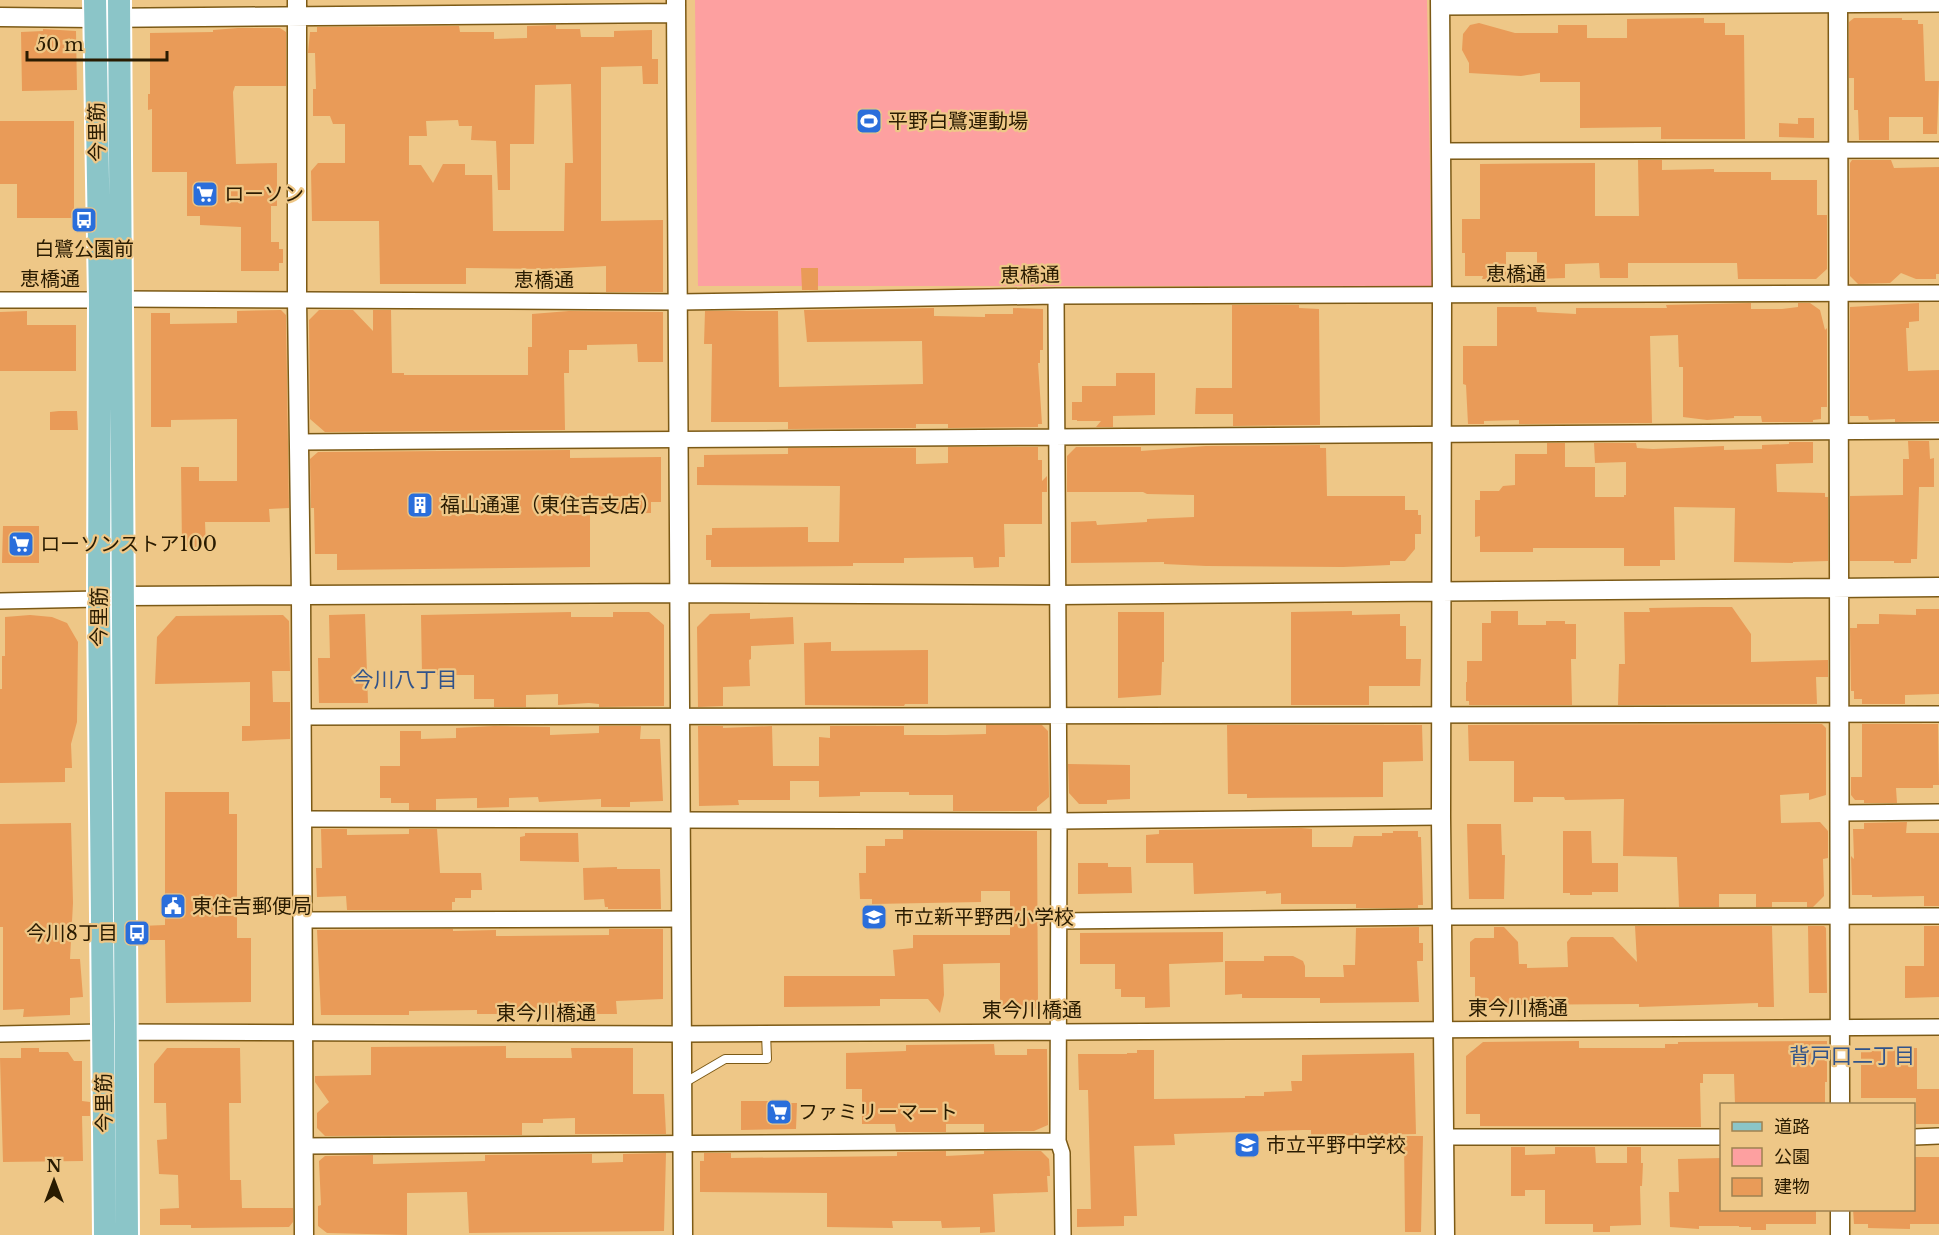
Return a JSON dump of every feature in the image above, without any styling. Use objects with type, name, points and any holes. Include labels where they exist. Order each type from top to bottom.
[{"type":"main road","name":"今里筋","points":[[119,8],[111,300],[99,599],[114,1032],[127,1235]]},
{"type":"main road","name":"今里筋","points":[[95,9],[111,300],[123,596],[114,1032],[105,1235]]},
{"type":"street","points":[[1838,2],[1840,1103]]},
{"type":"street","points":[[1445,1235],[1441,817],[1440,3],[1939,4]]},
{"type":"street","points":[[0,17],[119,8],[676,7],[683,1235]]},
{"type":"street","points":[[298,8],[297,299],[302,717],[304,1235]]},
{"type":"street","points":[[1441,151],[1939,150]]},
{"type":"street","name":"恵橋通","points":[[0,300],[297,299],[678,302],[1056,296],[1939,293]]},
{"type":"street","points":[[1056,296],[1058,1141],[1062,1153],[1063,1235]]},
{"type":"street","points":[[299,442],[1939,431]]},
{"type":"street","points":[[0,601],[99,599],[123,596],[678,593],[1056,595],[1939,587]]},
{"type":"street","points":[[302,717],[1939,714]]},
{"type":"street","points":[[1841,813],[1939,812]]},
{"type":"street","points":[[302,819],[1059,821],[1441,817]]},
{"type":"street","points":[[1059,921],[1443,916],[1939,916]]},
{"type":"street","points":[[302,920],[681,919]]},
{"type":"street","name":"東今川橋通","points":[[0,1034],[114,1032],[682,1034],[1939,1027]]},
{"type":"street","points":[[1915,1137],[1939,1136]]},
{"type":"street","points":[[1445,1137],[1720,1137]]},
{"type":"street","points":[[304,1146],[1058,1141]]},
{"type":"street","points":[[1840,1211],[1840,1235]]},
{"type":"lane","points":[[682,1084],[725,1059],[767,1059],[766,1033]]},
{"type":"green space","points":[[695,0],[1427,0],[1432,286],[698,286]]},
{"type":"building","points":[[1704,18],[1704,23],[1725,23],[1725,35],[1744,35],[1745,139],[1661,139],[1661,127],[1580,128],[1580,82],[1540,82],[1540,73],[1521,76],[1469,73],[1469,63],[1462,50],[1463,34],[1470,25],[1479,23],[1515,33],[1558,33],[1558,25],[1587,25],[1587,38],[1627,38],[1627,19]]},
{"type":"building","points":[[1854,18],[1902,18],[1902,20],[1918,20],[1918,24],[1923,24],[1925,81],[1939,81],[1937,134],[1923,134],[1923,117],[1889,117],[1889,140],[1859,140],[1858,110],[1854,110],[1854,78],[1849,78],[1849,22]]},
{"type":"building","points":[[556,25],[556,29],[580,29],[581,37],[614,37],[614,31],[652,30],[652,59],[658,59],[658,84],[643,84],[642,66],[601,67],[601,221],[663,220],[663,292],[606,292],[606,266],[547,269],[466,268],[466,284],[380,284],[379,221],[312,221],[311,171],[318,163],[345,163],[345,124],[333,124],[330,116],[313,116],[313,89],[316,89],[315,53],[308,53],[310,32],[317,32],[317,27],[459,26],[460,32],[494,32],[494,39],[527,38],[527,26]],"holes":[[[571,84],[573,163],[565,163],[564,231],[493,231],[492,175],[465,175],[465,164],[443,164],[433,183],[421,165],[409,165],[409,136],[427,136],[426,121],[458,120],[459,126],[472,126],[471,140],[496,141],[498,190],[510,190],[510,144],[534,144],[535,85]]]},
{"type":"building","points":[[280,28],[286,32],[286,86],[235,86],[233,92],[236,164],[277,163],[277,206],[271,206],[271,242],[279,242],[279,249],[283,249],[283,263],[279,263],[279,271],[241,271],[241,227],[200,225],[200,216],[187,216],[187,172],[152,172],[152,109],[148,110],[150,33],[213,32],[213,30]]},
{"type":"building","points":[[43,29],[76,31],[77,90],[22,91],[21,32],[43,31]]},
{"type":"building","points":[[1798,118],[1814,118],[1814,138],[1779,137],[1779,123],[1798,124]]},
{"type":"building","points":[[0,121],[74,121],[74,218],[17,218],[17,184],[0,184]]},
{"type":"building","points":[[1638,160],[1662,160],[1662,170],[1714,169],[1714,172],[1771,172],[1771,180],[1817,180],[1817,215],[1827,215],[1827,269],[1816,279],[1738,279],[1737,263],[1628,263],[1628,278],[1600,278],[1599,263],[1565,264],[1565,278],[1537,279],[1537,252],[1506,252],[1506,279],[1465,276],[1462,219],[1480,219],[1480,164],[1595,163],[1595,216],[1639,216]]},
{"type":"building","points":[[1852,160],[1891,160],[1894,168],[1939,167],[1939,274],[1936,274],[1936,279],[1916,279],[1901,273],[1890,283],[1858,284],[1850,276],[1850,163]]},
{"type":"building","points":[[801,268],[818,268],[818,290],[802,290]]},
{"type":"building","points":[[1751,303],[1751,309],[1782,309],[1798,307],[1798,303],[1810,303],[1820,310],[1825,330],[1827,328],[1827,407],[1821,407],[1821,419],[1813,420],[1813,422],[1762,422],[1761,416],[1734,416],[1734,418],[1707,420],[1683,417],[1683,367],[1679,367],[1678,335],[1650,336],[1652,423],[1519,424],[1519,420],[1468,424],[1466,385],[1463,384],[1463,346],[1497,346],[1497,307],[1536,307],[1537,312],[1576,314],[1576,308],[1667,308],[1666,305]]},
{"type":"building","points":[[1919,303],[1919,321],[1909,322],[1909,328],[1906,328],[1908,371],[1939,370],[1939,421],[1895,422],[1895,419],[1869,420],[1868,416],[1850,416],[1850,307]]},
{"type":"building","points":[[1232,305],[1299,305],[1299,308],[1319,309],[1320,425],[1233,426],[1233,414],[1195,414],[1196,388],[1232,388]]},
{"type":"building","points":[[934,308],[934,316],[985,317],[985,314],[1013,314],[1013,308],[1043,309],[1043,350],[1040,350],[1040,363],[1038,363],[1042,424],[1038,424],[1038,427],[948,428],[948,424],[916,424],[916,428],[788,429],[788,422],[711,422],[712,344],[704,344],[705,311],[778,311],[779,387],[923,384],[922,341],[807,342],[804,310]]},
{"type":"building","points":[[281,310],[286,315],[289,508],[269,509],[270,522],[205,522],[206,547],[182,547],[181,467],[199,467],[199,481],[237,481],[237,419],[171,420],[171,427],[151,427],[151,313],[170,313],[170,324],[237,323],[237,311]]},
{"type":"building","points":[[319,310],[353,310],[373,331],[373,310],[391,310],[392,373],[404,373],[404,375],[528,375],[528,347],[532,347],[532,314],[569,311],[663,312],[663,362],[638,362],[637,344],[587,345],[587,350],[569,350],[569,373],[564,373],[565,430],[325,432],[310,419],[309,320]]},
{"type":"building","points":[[27,311],[27,325],[76,325],[76,371],[0,371],[0,312]]},
{"type":"building","points":[[1116,373],[1155,373],[1155,415],[1113,416],[1113,427],[1096,427],[1101,421],[1072,420],[1072,402],[1082,402],[1082,386],[1116,386]]},
{"type":"building","points":[[77,411],[78,430],[50,430],[50,412]]},
{"type":"building","points":[[1908,441],[1929,441],[1930,459],[1934,458],[1934,487],[1919,487],[1917,559],[1911,559],[1911,563],[1850,561],[1850,496],[1903,495],[1903,459],[1909,459]]},
{"type":"building","points":[[1789,442],[1813,442],[1813,463],[1776,464],[1777,492],[1825,493],[1825,497],[1828,497],[1828,561],[1734,562],[1735,508],[1674,507],[1675,560],[1660,560],[1660,566],[1624,566],[1624,548],[1533,548],[1533,552],[1480,552],[1480,536],[1475,537],[1475,500],[1480,500],[1480,491],[1499,491],[1503,486],[1515,485],[1515,454],[1547,454],[1547,443],[1565,443],[1565,467],[1595,467],[1595,497],[1624,497],[1626,495],[1626,462],[1595,463],[1594,443],[1636,443],[1637,448],[1653,449],[1724,446],[1724,450],[1762,449],[1762,445],[1789,444]]},
{"type":"building","points":[[1320,445],[1320,448],[1326,448],[1327,496],[1405,496],[1405,510],[1418,510],[1418,515],[1421,515],[1421,534],[1415,534],[1415,549],[1405,561],[1390,561],[1390,565],[1343,567],[1206,566],[1164,564],[1164,562],[1071,563],[1071,522],[1096,521],[1097,525],[1147,522],[1147,519],[1194,517],[1194,495],[1067,492],[1067,456],[1076,447],[1141,447],[1141,451],[1206,446]]},
{"type":"building","points":[[948,447],[1038,447],[1038,460],[1042,460],[1042,481],[1047,476],[1047,492],[1042,492],[1042,524],[1004,524],[1005,557],[999,557],[999,567],[974,568],[973,557],[904,558],[904,563],[853,563],[853,566],[711,567],[711,560],[706,560],[706,535],[712,535],[712,528],[808,527],[808,542],[839,542],[840,486],[697,485],[697,467],[704,467],[704,455],[788,454],[788,448],[916,448],[916,464],[948,463]]},
{"type":"building","name":"福山通運（東住吉支店）","points":[[570,450],[570,458],[661,457],[661,502],[651,502],[651,513],[590,514],[590,567],[337,570],[337,554],[315,554],[310,459],[318,452]]},
{"type":"building","points":[[3,526],[39,526],[39,563],[2,563]]},
{"type":"building","points":[[1732,607],[1751,634],[1751,662],[1828,660],[1828,677],[1816,677],[1817,704],[1618,705],[1619,664],[1625,664],[1624,612],[1650,612],[1649,608]]},
{"type":"building","points":[[1916,609],[1939,609],[1939,694],[1905,695],[1905,704],[1862,704],[1862,699],[1854,699],[1854,691],[1851,691],[1850,628],[1857,628],[1857,624],[1879,624],[1879,614],[1916,615]]},
{"type":"building","points":[[1352,611],[1352,615],[1400,614],[1400,626],[1406,626],[1406,659],[1421,659],[1420,686],[1369,686],[1369,705],[1291,705],[1291,612]]},
{"type":"building","points":[[1491,611],[1518,611],[1518,625],[1546,625],[1546,621],[1565,621],[1565,624],[1576,624],[1576,659],[1571,659],[1572,705],[1469,705],[1469,701],[1466,701],[1467,661],[1482,661],[1482,623],[1491,623]]},
{"type":"building","points":[[571,612],[571,617],[613,617],[613,612],[649,612],[664,625],[664,706],[599,707],[599,704],[589,703],[558,705],[558,694],[526,695],[526,707],[494,707],[494,699],[474,699],[474,675],[422,675],[421,615]]},
{"type":"building","points":[[1118,612],[1164,612],[1164,662],[1162,662],[1161,695],[1118,698]]},
{"type":"building","points":[[750,613],[750,619],[793,617],[794,644],[751,646],[750,686],[723,687],[723,706],[698,707],[697,627],[710,614]]},
{"type":"building","points":[[365,614],[368,703],[319,703],[318,658],[330,658],[329,615]]},
{"type":"building","points":[[30,615],[52,617],[67,623],[78,642],[77,722],[71,744],[72,768],[65,768],[65,782],[0,783],[0,689],[2,689],[2,656],[5,656],[5,617]]},
{"type":"building","points":[[283,615],[289,621],[290,671],[272,671],[273,702],[290,702],[290,739],[242,741],[242,726],[250,726],[250,682],[155,684],[157,637],[176,616]]},
{"type":"building","points":[[831,642],[831,651],[928,650],[928,704],[905,704],[904,706],[805,705],[804,643]]},
{"type":"building","points":[[1822,724],[1826,728],[1826,795],[1809,800],[1809,793],[1780,795],[1781,823],[1820,822],[1828,831],[1828,858],[1823,859],[1824,896],[1813,907],[1807,907],[1807,902],[1772,902],[1772,907],[1756,907],[1756,894],[1719,894],[1719,907],[1679,907],[1677,857],[1623,856],[1624,799],[1565,800],[1564,797],[1533,797],[1533,802],[1514,802],[1514,761],[1469,761],[1468,725]]},
{"type":"building","points":[[1862,724],[1938,724],[1939,785],[1933,785],[1933,788],[1896,788],[1897,803],[1864,803],[1864,800],[1855,800],[1851,795],[1851,777],[1862,777]]},
{"type":"building","points":[[986,725],[1042,725],[1048,731],[1049,797],[1037,807],[1037,811],[953,811],[953,795],[909,795],[909,792],[860,792],[860,796],[819,797],[819,781],[790,781],[790,800],[738,800],[739,805],[699,806],[698,726],[723,726],[723,728],[772,726],[773,766],[819,766],[819,737],[830,738],[830,726],[904,726],[904,735],[945,735],[986,734]]},
{"type":"building","points":[[1227,725],[1422,725],[1423,761],[1383,762],[1383,797],[1247,798],[1247,794],[1228,794]]},
{"type":"building","points":[[599,726],[641,726],[640,739],[660,739],[663,801],[630,802],[630,807],[601,807],[601,799],[539,802],[538,797],[509,798],[509,807],[477,808],[477,798],[436,799],[436,810],[409,810],[409,803],[391,803],[391,798],[380,798],[380,766],[400,766],[400,731],[421,731],[421,739],[456,738],[456,728],[550,727],[550,735],[599,733]]},
{"type":"building","points":[[1068,764],[1130,765],[1130,799],[1107,800],[1107,804],[1079,804],[1069,793]]},
{"type":"building","points":[[165,792],[229,792],[229,814],[237,814],[237,938],[251,938],[251,1002],[166,1003],[165,940],[141,940],[140,926],[165,925]]},
{"type":"building","points":[[1907,822],[1906,833],[1939,833],[1939,906],[1924,906],[1924,896],[1852,895],[1853,829],[1864,829],[1864,823]]},
{"type":"building","points":[[71,823],[73,903],[70,959],[80,959],[83,997],[70,998],[70,1015],[23,1017],[24,1009],[3,1010],[0,824]]},
{"type":"building","points":[[1467,824],[1501,824],[1502,855],[1505,855],[1504,899],[1469,899]]},
{"type":"building","points":[[321,829],[347,829],[347,835],[409,834],[409,829],[437,829],[440,873],[481,873],[482,890],[471,890],[471,898],[455,898],[455,902],[452,902],[452,910],[347,910],[346,896],[317,897],[316,868],[322,868]]},
{"type":"building","points":[[1312,829],[1312,847],[1352,847],[1354,836],[1382,836],[1382,833],[1393,833],[1393,831],[1418,831],[1418,837],[1421,837],[1423,905],[1418,905],[1418,908],[1356,908],[1356,904],[1281,904],[1281,893],[1266,894],[1266,891],[1194,894],[1193,863],[1146,863],[1146,835],[1159,834],[1159,830]]},
{"type":"building","points":[[903,830],[1037,831],[1038,1009],[1000,1007],[1000,963],[943,964],[944,995],[940,1013],[928,999],[880,999],[880,1006],[784,1007],[784,976],[895,976],[893,950],[913,948],[913,935],[1010,935],[1010,891],[981,891],[981,902],[872,904],[872,899],[860,899],[859,873],[866,873],[866,846],[885,846],[885,839],[903,839]]},
{"type":"building","points":[[1563,831],[1591,831],[1592,863],[1618,863],[1618,892],[1592,892],[1592,895],[1563,893]]},
{"type":"building","points":[[525,833],[578,833],[579,862],[520,861],[520,837],[525,836]]},
{"type":"building","points":[[1078,863],[1108,863],[1108,867],[1131,867],[1132,893],[1078,894]]},
{"type":"building","points":[[617,867],[617,869],[660,869],[661,909],[608,909],[605,907],[604,899],[584,900],[583,868]]},
{"type":"building","points":[[1635,926],[1772,926],[1774,1007],[1758,1007],[1758,1003],[1639,1007],[1639,1004],[1475,1005],[1475,977],[1470,977],[1470,942],[1475,938],[1494,938],[1494,927],[1504,927],[1518,942],[1519,964],[1527,964],[1527,968],[1568,967],[1567,942],[1571,937],[1613,937],[1637,962]]},
{"type":"building","points":[[1808,926],[1826,928],[1827,993],[1809,993]]},
{"type":"building","points":[[1924,926],[1939,926],[1939,997],[1905,998],[1905,966],[1924,966]]},
{"type":"building","points":[[1419,927],[1419,943],[1423,943],[1423,961],[1417,961],[1419,1002],[1320,1003],[1320,998],[1242,998],[1242,994],[1225,995],[1225,961],[1264,961],[1264,956],[1293,956],[1303,961],[1305,977],[1344,977],[1343,965],[1355,965],[1356,928]]},
{"type":"building","points":[[453,929],[453,931],[496,930],[496,936],[609,935],[609,929],[663,929],[663,999],[616,1001],[617,1014],[477,1014],[477,1010],[409,1011],[409,1015],[321,1015],[317,930]]},
{"type":"building","points":[[1223,932],[1223,962],[1169,964],[1170,1007],[1145,1008],[1145,997],[1121,997],[1121,989],[1115,989],[1115,964],[1080,964],[1080,933]]},
{"type":"building","points":[[1579,1041],[1579,1048],[1665,1048],[1665,1044],[1678,1044],[1678,1042],[1827,1041],[1825,1103],[1735,1103],[1734,1074],[1703,1074],[1703,1083],[1700,1083],[1701,1127],[1480,1126],[1480,1114],[1466,1114],[1466,1056],[1483,1042]]},
{"type":"building","points":[[994,1044],[995,1055],[1027,1055],[1027,1049],[1047,1049],[1048,1125],[1034,1131],[984,1132],[984,1124],[946,1124],[946,1132],[896,1132],[895,1124],[862,1124],[862,1089],[846,1089],[846,1053],[906,1051],[906,1045]]},
{"type":"building","points":[[506,1046],[506,1058],[572,1058],[571,1048],[633,1048],[633,1094],[664,1094],[666,1134],[575,1134],[575,1118],[543,1119],[543,1123],[522,1123],[522,1135],[325,1136],[317,1128],[317,1113],[329,1102],[315,1082],[315,1076],[371,1075],[371,1047]]},
{"type":"building","points":[[21,1048],[39,1048],[39,1052],[68,1052],[74,1061],[82,1061],[82,1101],[90,1102],[90,1116],[82,1116],[83,1161],[3,1162],[0,1058],[21,1058]]},
{"type":"building","points":[[167,1048],[240,1048],[241,1103],[229,1103],[230,1180],[241,1180],[242,1208],[293,1208],[293,1222],[289,1227],[191,1228],[191,1225],[160,1225],[160,1209],[179,1208],[178,1175],[159,1174],[157,1140],[167,1139],[166,1103],[154,1103],[154,1064]]},
{"type":"building","points":[[1893,1048],[1917,1048],[1917,1089],[1939,1089],[1939,1124],[1916,1124],[1916,1098],[1861,1098],[1861,1051],[1893,1051]]},
{"type":"building","points":[[1137,1050],[1154,1050],[1154,1099],[1245,1098],[1245,1096],[1264,1096],[1264,1092],[1292,1091],[1291,1081],[1302,1081],[1302,1055],[1414,1053],[1416,1134],[1311,1136],[1311,1130],[1303,1130],[1174,1134],[1175,1145],[1134,1146],[1137,1216],[1124,1216],[1124,1226],[1077,1227],[1077,1209],[1091,1209],[1088,1090],[1079,1090],[1078,1054],[1127,1054],[1137,1053]]},
{"type":"building","points":[[741,1101],[797,1103],[796,1129],[741,1130]]},
{"type":"building","points":[[1404,1136],[1423,1136],[1421,1232],[1405,1232]]},
{"type":"building","points":[[1511,1147],[1525,1147],[1525,1155],[1555,1154],[1555,1147],[1595,1147],[1596,1163],[1627,1163],[1627,1147],[1641,1147],[1641,1163],[1643,1163],[1642,1186],[1640,1186],[1641,1225],[1610,1226],[1610,1232],[1593,1232],[1593,1224],[1545,1224],[1545,1190],[1525,1190],[1525,1196],[1511,1196]]},
{"type":"building","points":[[946,1151],[946,1156],[984,1154],[984,1151],[1041,1151],[1049,1159],[1048,1192],[993,1194],[995,1232],[980,1233],[980,1227],[942,1228],[941,1221],[892,1221],[893,1228],[827,1227],[827,1193],[700,1192],[700,1161],[704,1161],[704,1153],[731,1153],[731,1158],[897,1156],[897,1152]]},
{"type":"building","points":[[666,1153],[664,1231],[469,1233],[467,1192],[407,1193],[407,1235],[327,1233],[318,1226],[318,1206],[321,1205],[319,1161],[325,1156],[373,1155],[373,1164],[485,1161],[485,1155],[592,1154],[592,1163],[623,1162],[623,1154]]},
{"type":"building","points":[[1915,1157],[1939,1157],[1939,1224],[1910,1224],[1910,1229],[1868,1228],[1868,1224],[1854,1224],[1853,1211],[1915,1211]]},
{"type":"building","points":[[1720,1158],[1720,1211],[1816,1211],[1816,1224],[1766,1224],[1766,1230],[1751,1230],[1751,1227],[1739,1226],[1699,1226],[1699,1229],[1670,1227],[1669,1192],[1679,1192],[1678,1159]]},
{"type":"place","name":"平野白鷺運動場","points":[[869,121]]},
{"type":"place","name":"ローソン","points":[[205,194]]},
{"type":"place","name":"白鷺公園前","points":[[84,220]]},
{"type":"place","name":"福山通運（東住吉支店）","points":[[420,505]]},
{"type":"place","name":"ローソンストア100","points":[[21,544]]},
{"type":"place","name":"東住吉郵便局","points":[[173,906]]},
{"type":"place","name":"市立新平野西小学校","points":[[874,917]]},
{"type":"place","name":"今川8丁目","points":[[137,933]]},
{"type":"place","name":"ファミリーマート","points":[[779,1112]]},
{"type":"place","name":"市立平野中学校","points":[[1247,1145]]},
{"type":"district","name":"今川八丁目","points":[[405,680]]},
{"type":"district","name":"背戸口二丁目","points":[[1852,1056]]}]
